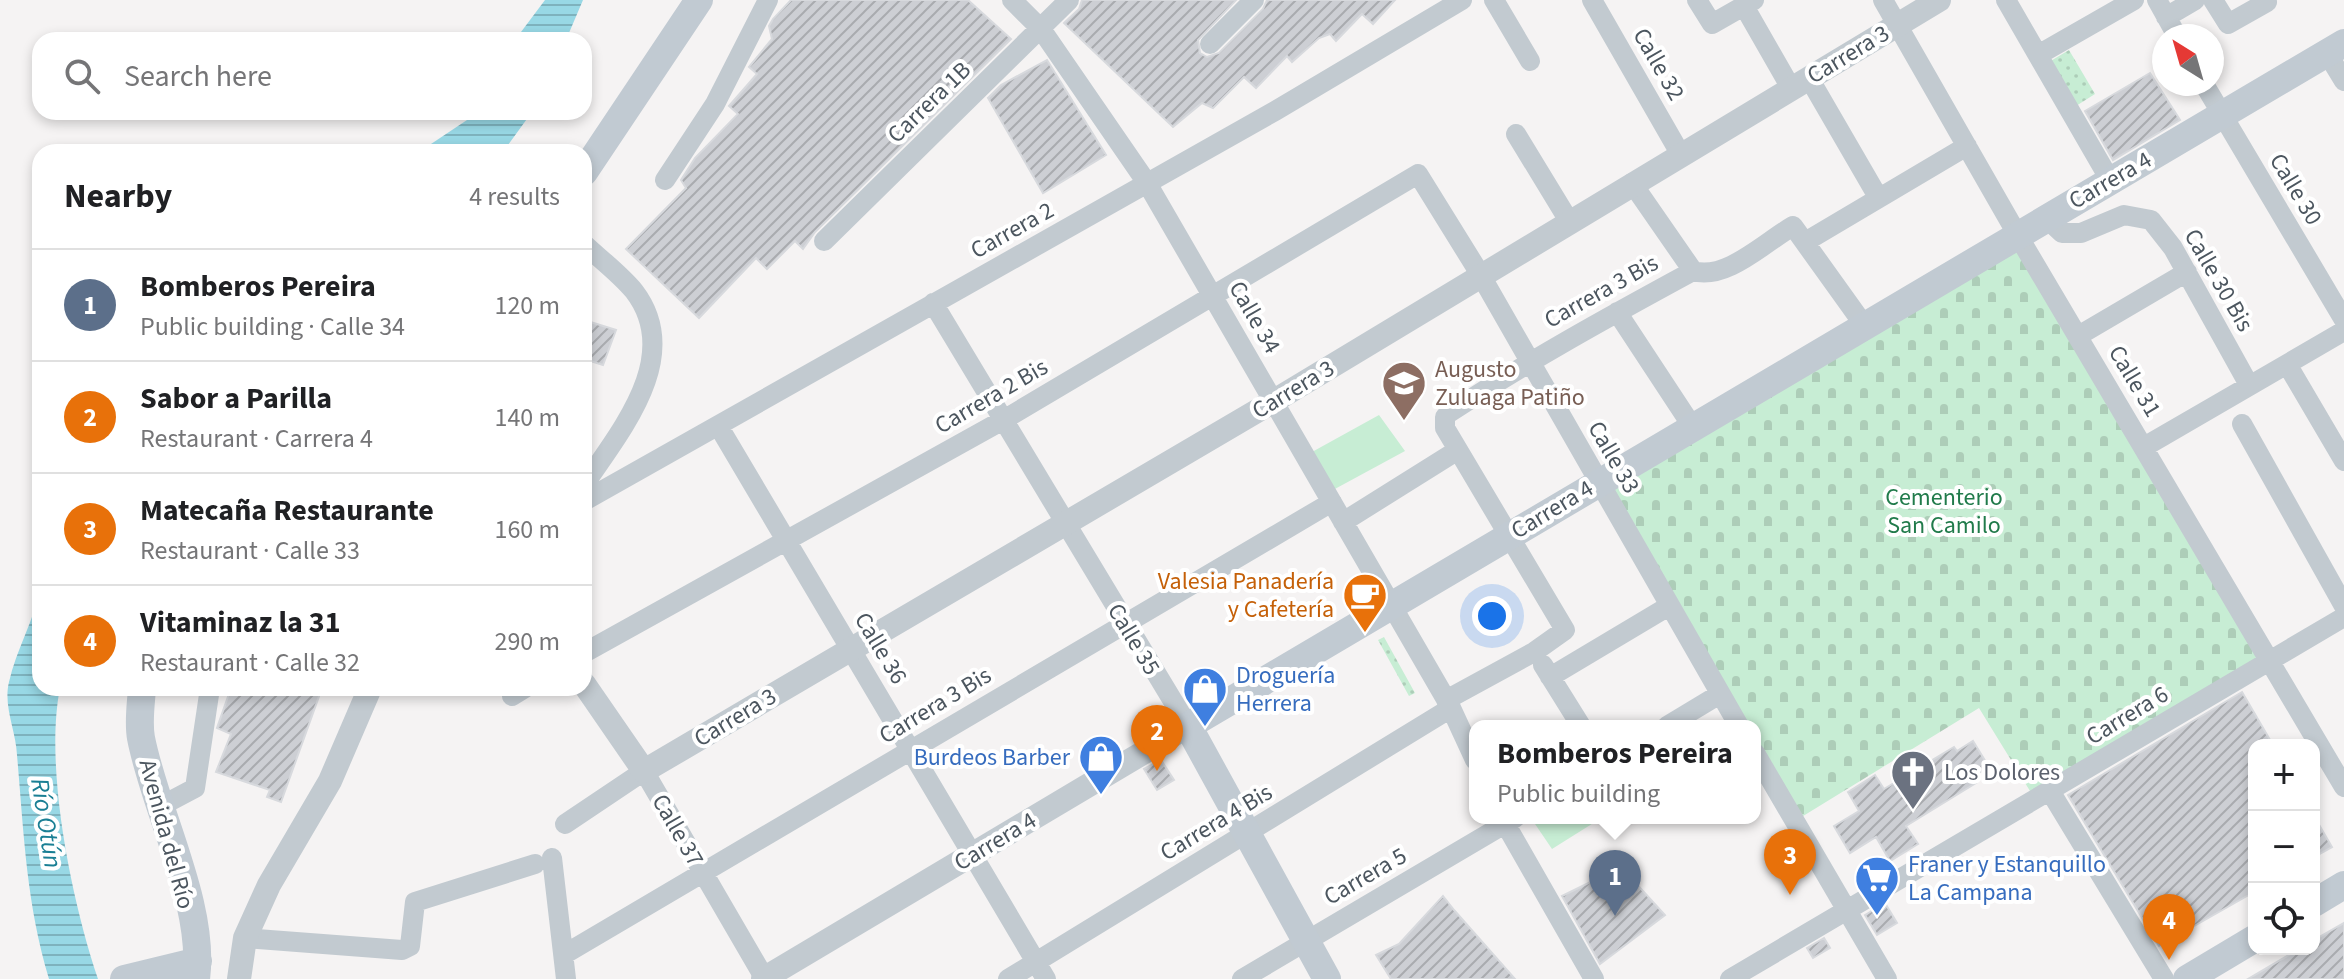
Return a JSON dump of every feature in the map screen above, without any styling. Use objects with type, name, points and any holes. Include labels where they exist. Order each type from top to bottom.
[{"type":"main road","points":[[592,160],[699,0]]},
{"type":"main road","name":"Carrera 4","points":[[1188,726],[2336,48]]},
{"type":"main road","name":"Avenida del Río","points":[[142,696],[140,735],[186,893],[197,970]]},
{"type":"main road","name":"Calle 35","points":[[1188,726],[1327,979]]},
{"type":"main road","points":[[2320,899],[2344,885]]},
{"type":"main road","points":[[2187,979],[2248,943]]},
{"type":"main road","points":[[124,979],[197,970]]},
{"type":"street","points":[[665,180],[715,104],[768,0]]},
{"type":"street","name":"Calle 34","points":[[1012,0],[1041,29],[1147,183],[1448,704],[1469,748]]},
{"type":"street","name":"Carrera 1B","points":[[824,241],[1069,0]]},
{"type":"street","points":[[1210,44],[1254,0]]},
{"type":"street","name":"Carrera 2","points":[[592,497],[1147,183],[1462,0]]},
{"type":"street","points":[[1494,0],[1530,61]]},
{"type":"street","name":"Calle 32","points":[[1592,0],[1681,155]]},
{"type":"street","points":[[1697,0],[1712,24],[1749,3],[1878,197]]},
{"type":"street","name":"Calle 31","points":[[1883,0],[2017,234],[2344,787]]},
{"type":"street","name":"Carrera 3","points":[[644,771],[1274,401],[1939,0]]},
{"type":"street","points":[[2006,0],[2110,180]]},
{"type":"street","points":[[2038,55],[2134,0]]},
{"type":"street","points":[[2161,9],[2195,0]]},
{"type":"street","points":[[2213,0],[2228,24],[2267,2]]},
{"type":"street","points":[[2336,48],[2344,81]]},
{"type":"street","name":"Calle 30","points":[[2211,96],[2344,320]]},
{"type":"street","points":[[1516,134],[1569,221]]},
{"type":"street","points":[[1864,325],[1805,242],[1967,146]]},
{"type":"street","name":"Calle 33","points":[[1418,174],[1480,274],[1735,720]]},
{"type":"street","name":"Carrera 2 Bis","points":[[592,649],[788,543],[1005,419],[1418,174]]},
{"type":"street","points":[[1632,183],[1693,271]]},
{"type":"street","name":"Calle 30 Bis","points":[[2046,218],[2062,233],[2081,233],[2124,215],[2151,220],[2187,272],[2249,385]]},
{"type":"street","name":"Carrera 3 Bis","points":[[1458,450],[1444,422],[1449,413],[1528,361],[1693,271],[1706,275],[1721,271],[1791,227],[1805,242]]},
{"type":"street","points":[[592,252],[633,290],[647,311],[655,337],[653,364],[635,402],[592,472]]},
{"type":"street","points":[[2078,336],[2187,272]]},
{"type":"street","name":"Calle 35","points":[[933,303],[1188,726]]},
{"type":"street","points":[[1617,312],[1692,426]]},
{"type":"street","points":[[2144,447],[2344,331]]},
{"type":"street","points":[[2287,364],[2344,461]]},
{"type":"street","points":[[2242,424],[2344,606]]},
{"type":"street","name":"Calle 36","points":[[719,427],[1041,971]]},
{"type":"street","points":[[1343,522],[1458,450],[1565,627],[1563,632],[1534,652],[1448,704]]},
{"type":"street","name":"Carrera 3 Bis","points":[[565,954],[1332,502]]},
{"type":"street","points":[[1550,677],[1669,606]]},
{"type":"street","name":"Carrera 6","points":[[1730,979],[2344,617]]},
{"type":"street","points":[[1534,652],[1577,720]]},
{"type":"street","points":[[1677,720],[1720,694]]},
{"type":"street","points":[[161,806],[195,788],[209,696]]},
{"type":"street","points":[[239,979],[245,938],[269,885],[330,781],[367,696]]},
{"type":"street","name":"Calle 37","points":[[592,696],[644,771],[764,979]]},
{"type":"street","name":"Carrera 4 Bis","points":[[1008,979],[1041,971],[1448,704]]},
{"type":"street","name":"Carrera 4","points":[[764,979],[1188,726]]},
{"type":"street","points":[[1761,763],[1887,979]]},
{"type":"street","points":[[565,824],[644,771]]},
{"type":"street","points":[[2050,791],[2164,979]]},
{"type":"street","name":"Carrera 5","points":[[1242,979],[1500,824]]},
{"type":"street","points":[[1509,824],[1594,979]]},
{"type":"street","points":[[245,938],[402,950],[410,946],[415,902],[543,861],[565,954],[566,979]]},
{"type":"green space","points":[[2069,50],[2095,94],[2076,106],[2049,62]]},
{"type":"green space","name":"Cementerio San Camilo","points":[[2017,234],[2271,660],[2035,799],[1979,708],[1795,821],[1761,763],[1761,720],[1736,720],[1599,482]]},
{"type":"green space","points":[[1379,415],[1405,451],[1333,490],[1312,452]]},
{"type":"green space","points":[[1384,637],[1415,693],[1409,696],[1378,640]]},
{"type":"green space","points":[[1535,824],[1592,824],[1552,849]]},
{"type":"water","points":[[545,0],[583,0],[569,32],[521,32]]},
{"type":"water","points":[[467,120],[526,120],[509,144],[431,144]]},
{"type":"water","name":"Río Otún","points":[[32,618],[32,696],[59,696],[56,756],[63,835],[79,912],[98,979],[49,979],[41,951],[31,895],[16,746],[9,709],[12,670]]},
{"type":"building","points":[[791,0],[968,0],[1011,39],[815,232],[803,249],[795,241],[767,269],[756,258],[699,318],[626,249],[686,188],[681,180],[695,158],[738,114],[729,106],[757,74],[749,67],[772,39],[769,26],[773,19]]},
{"type":"building","points":[[1082,0],[1236,0],[1198,40],[1200,53],[1207,57],[1219,53],[1263,9],[1267,0],[1395,0],[1373,24],[1362,14],[1336,41],[1330,34],[1319,38],[1292,62],[1287,56],[1256,88],[1244,77],[1213,108],[1202,103],[1173,127],[1064,23],[1079,9]]},
{"type":"building","points":[[1047,60],[1106,155],[1043,193],[988,98],[1001,85]]},
{"type":"building","points":[[2150,73],[2152,96],[2165,96],[2180,120],[2113,160],[2085,111]]},
{"type":"building","points":[[592,322],[616,330],[603,365],[592,362]]},
{"type":"building","points":[[2242,692],[2269,739],[2248,739],[2248,895],[2159,946],[2068,795]]},
{"type":"building","points":[[228,696],[319,696],[281,802],[267,797],[270,790],[216,772],[231,734],[217,728]]},
{"type":"building","points":[[1973,741],[1989,767],[1972,777],[1976,783],[1906,826],[1918,844],[1890,861],[1876,837],[1850,853],[1834,826],[1859,811],[1848,792],[1875,775],[1884,789],[1954,747],[1957,751]]},
{"type":"building","points":[[1161,760],[1174,780],[1157,790],[1144,769]]},
{"type":"building","points":[[2320,826],[2332,847],[2320,854]]},
{"type":"building","points":[[1621,867],[1665,915],[1600,964],[1562,896]]},
{"type":"building","points":[[1443,896],[1515,979],[1391,979],[1376,955],[1399,944]]},
{"type":"building","points":[[1885,903],[1897,923],[1877,935],[1865,915]]},
{"type":"building","points":[[2344,923],[2344,979],[2248,979],[2289,955],[2320,955],[2320,937]]},
{"type":"building","points":[[1824,938],[1830,948],[1813,958],[1807,948]]},
{"type":"place","name":"Augusto Zuluaga Patiño","points":[[1404,422]]},
{"type":"place","name":"Valesia Panadería y Cafetería","points":[[1365,634]]},
{"type":"place","name":"Droguería Herrera","points":[[1205,728]]},
{"type":"place","name":"Sabor a Parilla","points":[[1157,771]]},
{"type":"place","name":"Burdeos Barber","points":[[1101,796]]},
{"type":"place","name":"Los Dolores","points":[[1913,811]]},
{"type":"place","name":"Matecaña Restaurante","points":[[1790,895]]},
{"type":"place","name":"Bomberos Pereira","points":[[1615,916]]},
{"type":"place","name":"Franer y Estanquillo La Campana","points":[[1877,917]]},
{"type":"place","name":"Vitaminaz la 31","points":[[2169,960]]}]
